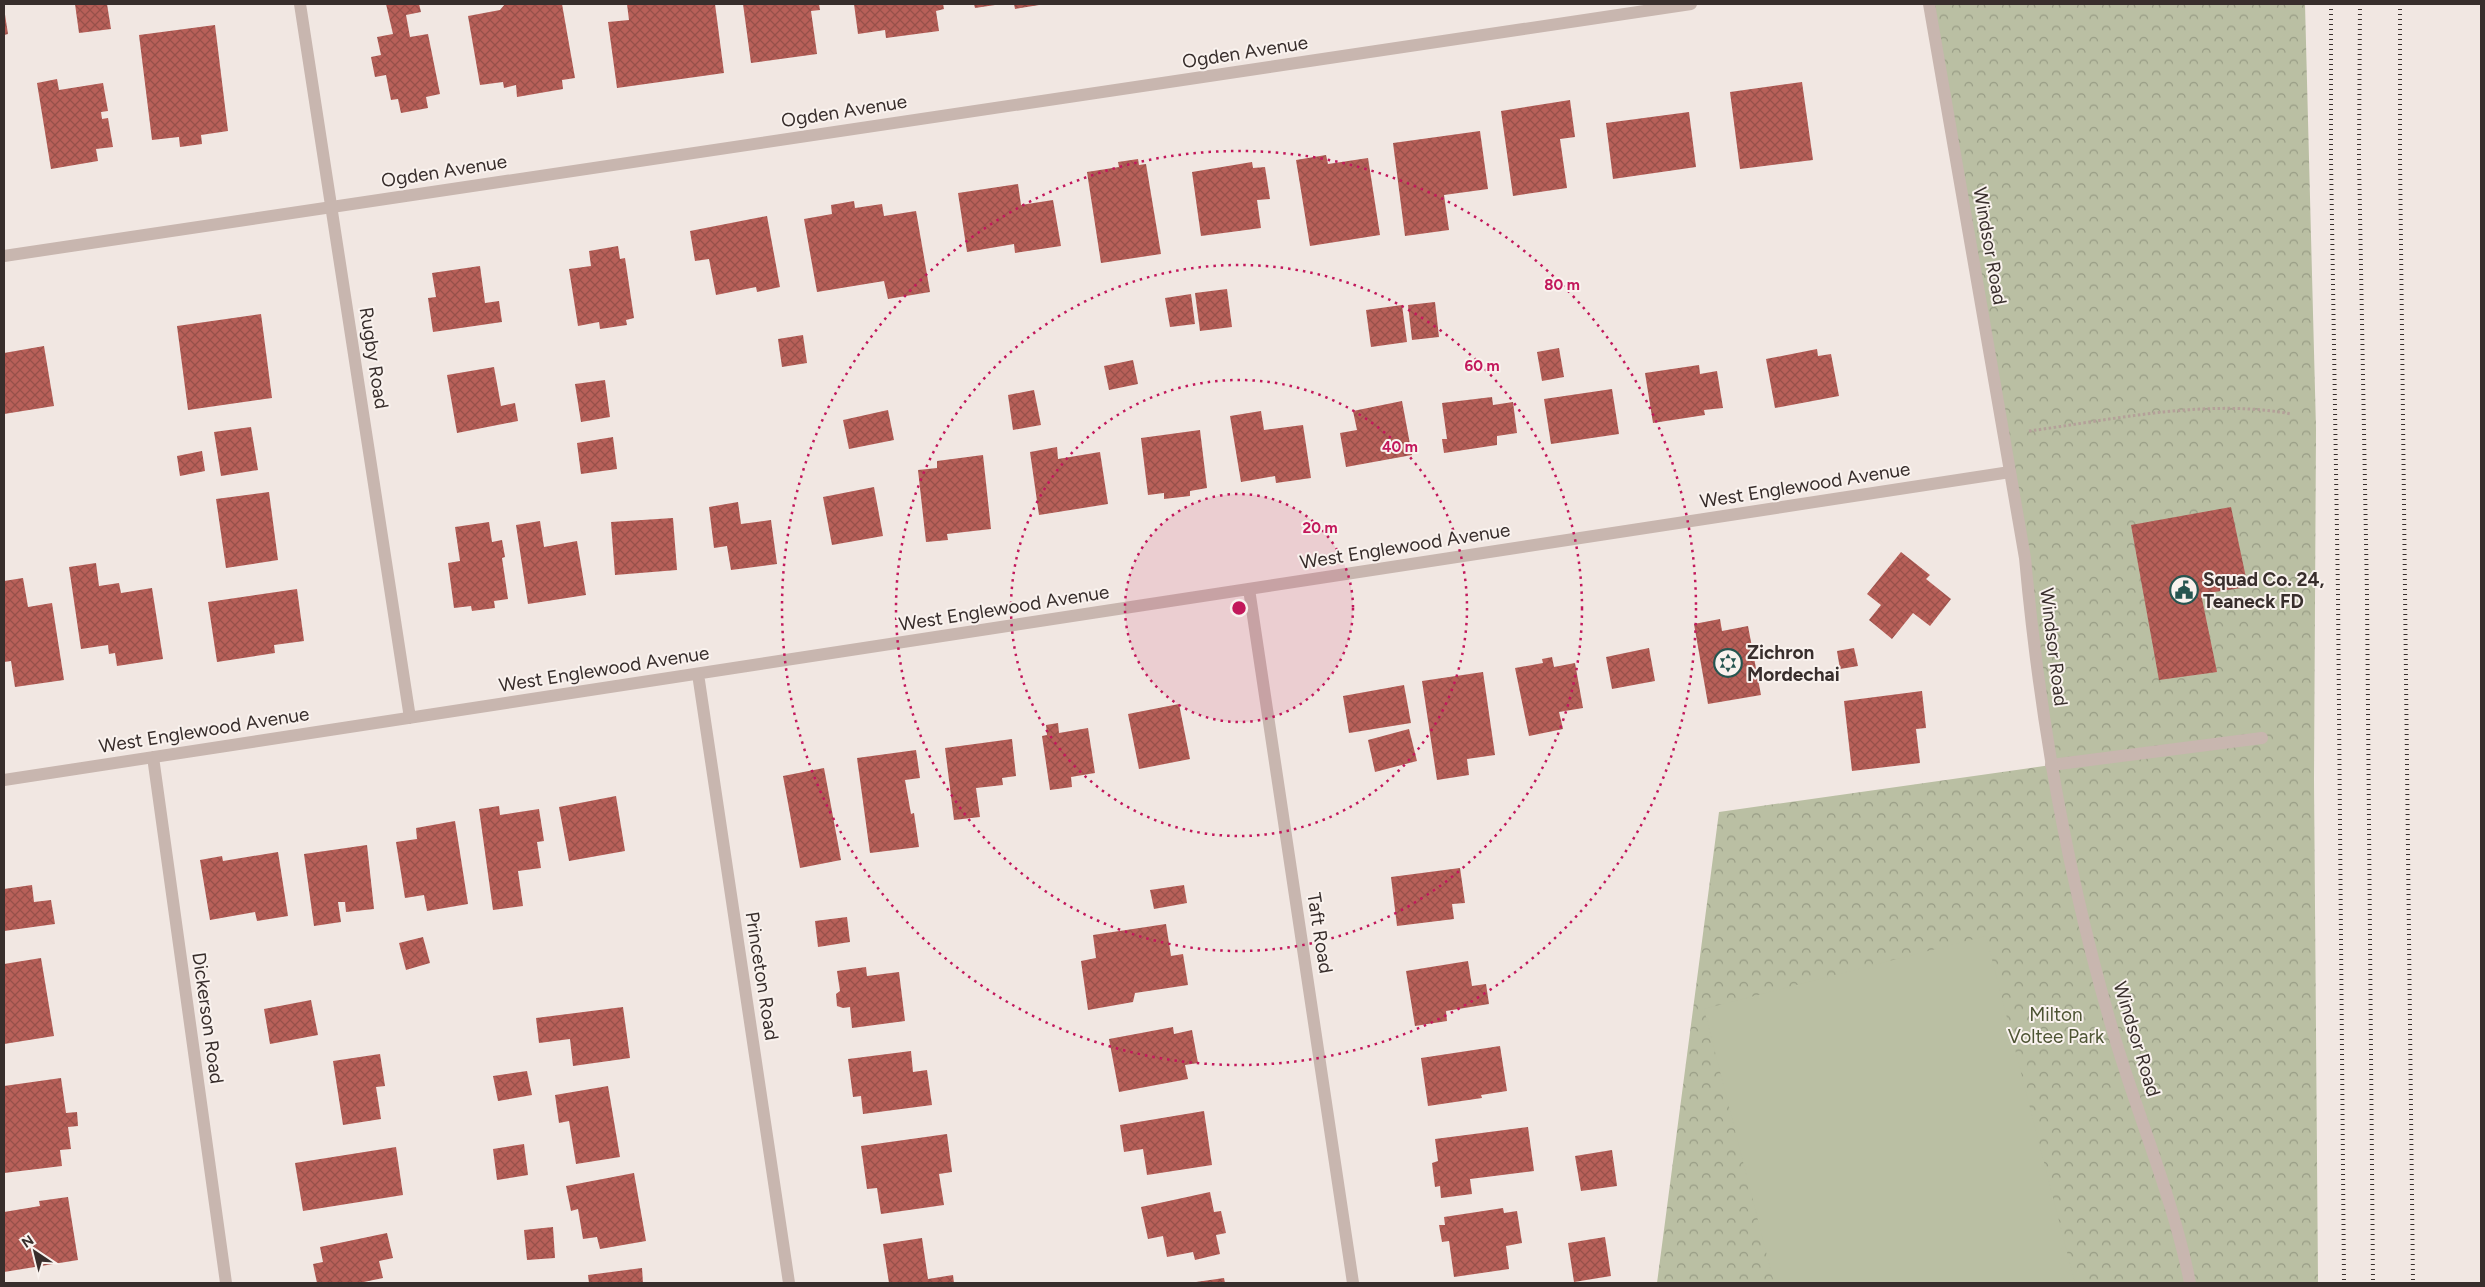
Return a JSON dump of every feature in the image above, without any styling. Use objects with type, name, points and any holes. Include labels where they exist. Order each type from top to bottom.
[{"type":"street","name":"Rugby Road","points":[[300,4],[410,718]]},
{"type":"street","name":"Ogden Avenue","points":[[4,256],[1691,4]]},
{"type":"street","name":"Windsor Road","points":[[1930,4],[2025,558],[2031,624],[2051,765],[2076,893],[2117,1044],[2157,1166],[2190,1283]]},
{"type":"street","name":"West Englewood Avenue","points":[[4,780],[2010,472]]},
{"type":"street","name":"Taft Road","points":[[1249,589],[1353,1283]]},
{"type":"street","name":"Princeton Road","points":[[698,674],[789,1283]]},
{"type":"street","points":[[2051,765],[2262,738]]},
{"type":"street","name":"Dickerson Road","points":[[153,757],[226,1283]]},
{"type":"path","points":[[2004,434],[2196,410],[2265,409],[2291,414]]},
{"type":"green space","name":"Milton Voltee Park","points":[[1929,4],[2305,4],[2316,429],[2314,780],[2318,1283],[1657,1283],[1719,812],[2051,765],[2031,624]]},
{"type":"green space","points":[[1986,936],[2075,1283],[1774,1283],[1704,1009]]},
{"type":"building","points":[[75,4],[107,4],[111,29],[79,33]]},
{"type":"building","points":[[386,4],[419,4],[421,12],[406,15],[410,37],[428,34],[440,94],[426,97],[428,108],[401,113],[398,99],[391,100],[386,75],[375,77],[371,57],[381,55],[377,37],[393,34]]},
{"type":"building","points":[[505,4],[562,4],[575,78],[562,80],[563,89],[517,97],[516,85],[504,88],[503,82],[480,85],[468,16],[500,10]]},
{"type":"building","points":[[627,4],[715,4],[724,73],[617,88],[608,22],[629,20]]},
{"type":"building","points":[[743,4],[819,4],[820,10],[811,11],[817,54],[751,63]]},
{"type":"building","points":[[854,4],[943,4],[944,9],[936,11],[939,31],[886,38],[885,30],[858,34]]},
{"type":"building","points":[[974,4],[995,4],[995,5],[975,8]]},
{"type":"building","points":[[1014,4],[1039,4],[1039,5],[1015,9]]},
{"type":"building","points":[[4,8],[8,34],[4,35]]},
{"type":"building","points":[[215,25],[228,131],[201,135],[202,144],[180,147],[179,137],[152,140],[139,35]]},
{"type":"building","points":[[57,79],[59,90],[103,83],[108,111],[101,112],[102,119],[108,118],[113,147],[96,149],[98,161],[51,169],[37,83]]},
{"type":"building","points":[[1802,82],[1813,160],[1740,169],[1730,92]]},
{"type":"building","points":[[1570,100],[1575,137],[1560,139],[1567,188],[1513,196],[1501,111]]},
{"type":"building","points":[[1689,112],[1696,167],[1613,179],[1606,123]]},
{"type":"building","points":[[1480,131],[1488,189],[1444,195],[1449,230],[1405,236],[1393,143]]},
{"type":"building","points":[[1326,155],[1328,164],[1368,158],[1380,235],[1310,246],[1296,160]]},
{"type":"building","points":[[1138,159],[1139,165],[1146,164],[1161,254],[1101,263],[1087,172],[1119,167],[1118,162]]},
{"type":"building","points":[[1252,162],[1253,168],[1265,167],[1270,199],[1257,200],[1261,228],[1201,236],[1192,172]]},
{"type":"building","points":[[1018,184],[1021,205],[1053,200],[1061,246],[1015,253],[1014,244],[967,252],[958,193]]},
{"type":"building","points":[[854,201],[855,208],[882,204],[884,216],[916,211],[930,292],[888,299],[884,281],[817,292],[804,219],[832,214],[831,205]]},
{"type":"building","points":[[767,216],[780,287],[757,292],[756,287],[716,295],[709,259],[695,261],[690,231]]},
{"type":"building","points":[[618,246],[620,259],[625,258],[634,318],[626,320],[627,325],[600,329],[599,322],[578,326],[569,269],[591,266],[589,251]]},
{"type":"building","points":[[480,266],[485,303],[499,301],[502,322],[433,332],[428,298],[436,297],[432,273]]},
{"type":"building","points":[[1227,289],[1232,327],[1200,331],[1195,293]]},
{"type":"building","points":[[1191,294],[1195,324],[1170,327],[1165,298]]},
{"type":"building","points":[[1435,302],[1439,337],[1412,340],[1408,305]]},
{"type":"building","points":[[1402,305],[1407,342],[1371,347],[1366,310]]},
{"type":"building","points":[[261,314],[272,398],[188,410],[177,326]]},
{"type":"building","points":[[803,335],[807,363],[782,367],[778,339]]},
{"type":"building","points":[[44,346],[54,406],[4,414],[4,353]]},
{"type":"building","points":[[1559,348],[1564,377],[1542,381],[1537,352]]},
{"type":"building","points":[[1817,349],[1818,356],[1831,354],[1839,396],[1775,408],[1766,359]]},
{"type":"building","points":[[1133,360],[1138,384],[1109,390],[1104,366]]},
{"type":"building","points":[[1699,365],[1700,374],[1717,371],[1723,408],[1704,410],[1705,415],[1653,423],[1645,373]]},
{"type":"building","points":[[494,367],[501,406],[515,403],[518,421],[457,433],[447,375]]},
{"type":"building","points":[[605,380],[610,417],[581,422],[575,384]]},
{"type":"building","points":[[1612,389],[1619,434],[1551,444],[1544,399]]},
{"type":"building","points":[[1034,390],[1041,425],[1013,430],[1008,395]]},
{"type":"building","points":[[1492,397],[1493,405],[1513,402],[1517,433],[1497,436],[1497,445],[1444,453],[1442,439],[1447,439],[1442,403]]},
{"type":"building","points":[[1402,401],[1412,455],[1346,467],[1340,433],[1357,430],[1353,411]]},
{"type":"building","points":[[888,410],[894,440],[849,449],[843,420]]},
{"type":"building","points":[[1261,411],[1264,430],[1303,425],[1311,478],[1276,483],[1275,476],[1241,482],[1230,416]]},
{"type":"building","points":[[251,427],[258,470],[221,476],[214,432]]},
{"type":"building","points":[[1200,430],[1207,488],[1190,491],[1190,496],[1164,499],[1164,493],[1148,495],[1141,438]]},
{"type":"building","points":[[613,437],[617,469],[581,474],[577,443]]},
{"type":"building","points":[[1057,447],[1058,459],[1100,452],[1108,504],[1039,515],[1030,452]]},
{"type":"building","points":[[202,451],[205,471],[180,476],[177,456]]},
{"type":"building","points":[[983,455],[991,529],[947,534],[948,540],[926,542],[918,470],[937,468],[937,461]]},
{"type":"building","points":[[874,487],[883,536],[832,545],[823,497]]},
{"type":"building","points":[[269,492],[278,560],[226,568],[216,499]]},
{"type":"building","points":[[738,502],[741,524],[771,520],[777,564],[731,570],[727,546],[714,548],[709,507]]},
{"type":"building","name":"Squad Co. 24, Teaneck FD","points":[[2231,507],[2248,587],[2201,594],[2217,672],[2159,680],[2131,525]]},
{"type":"building","points":[[673,518],[677,570],[615,575],[611,522]]},
{"type":"building","points":[[540,521],[544,547],[577,541],[586,595],[528,604],[516,525]]},
{"type":"building","points":[[489,522],[492,542],[502,540],[505,557],[502,558],[508,599],[494,601],[495,608],[472,611],[471,606],[454,608],[448,563],[460,561],[455,527]]},
{"type":"building","points":[[1901,552],[1930,575],[1926,579],[1951,599],[1930,626],[1913,613],[1892,639],[1869,620],[1881,605],[1867,594]]},
{"type":"building","points":[[96,563],[99,586],[119,583],[121,593],[152,588],[163,659],[117,666],[115,653],[109,654],[108,645],[81,649],[69,567]]},
{"type":"building","points":[[23,578],[28,607],[52,603],[64,680],[15,687],[11,661],[4,662],[4,581]]},
{"type":"building","points":[[297,589],[304,641],[274,645],[275,653],[217,662],[208,602]]},
{"type":"building","name":"Zichron Mordechai","points":[[1720,619],[1722,631],[1748,626],[1761,695],[1708,704],[1694,624]]},
{"type":"building","points":[[1649,648],[1655,681],[1612,689],[1606,657]]},
{"type":"building","points":[[1854,648],[1858,666],[1840,669],[1837,651]]},
{"type":"building","points":[[1552,657],[1554,667],[1575,663],[1583,708],[1559,712],[1563,729],[1529,736],[1515,668],[1543,663],[1542,659]]},
{"type":"building","points":[[1483,672],[1495,755],[1467,759],[1469,775],[1437,780],[1422,681]]},
{"type":"building","points":[[1404,685],[1411,723],[1349,733],[1343,696]]},
{"type":"building","points":[[1922,691],[1926,728],[1916,729],[1920,763],[1852,771],[1844,701]]},
{"type":"building","points":[[1179,704],[1190,759],[1139,769],[1128,714]]},
{"type":"building","points":[[1058,723],[1059,733],[1088,728],[1095,773],[1071,777],[1072,787],[1050,790],[1042,736],[1047,735],[1046,725]]},
{"type":"building","points":[[1409,729],[1417,761],[1375,772],[1368,740]]},
{"type":"building","points":[[1012,739],[1016,776],[1002,778],[1003,785],[976,788],[980,817],[954,820],[945,748]]},
{"type":"building","points":[[916,750],[920,778],[905,780],[911,814],[914,813],[919,847],[870,853],[857,758]]},
{"type":"building","points":[[824,768],[841,860],[800,868],[783,776]]},
{"type":"building","points":[[616,796],[625,851],[569,861],[559,807]]},
{"type":"building","points":[[499,806],[500,815],[539,809],[544,841],[537,842],[541,868],[518,871],[523,906],[493,910],[479,809]]},
{"type":"building","points":[[455,821],[468,904],[427,911],[424,895],[405,898],[396,842],[417,839],[416,828]]},
{"type":"building","points":[[367,845],[374,909],[346,912],[345,902],[338,902],[341,922],[314,926],[304,854]]},
{"type":"building","points":[[278,852],[288,916],[257,921],[255,912],[210,920],[200,860],[222,856],[223,861]]},
{"type":"building","points":[[1460,868],[1465,903],[1452,904],[1454,919],[1397,926],[1391,877]]},
{"type":"building","points":[[32,885],[34,902],[51,900],[55,924],[4,931],[4,889]]},
{"type":"building","points":[[1184,885],[1187,903],[1154,909],[1150,890]]},
{"type":"building","points":[[847,917],[850,942],[818,947],[815,921]]},
{"type":"building","points":[[1166,924],[1171,956],[1183,954],[1188,985],[1135,993],[1133,1002],[1088,1010],[1081,961],[1096,958],[1093,935]]},
{"type":"building","points":[[423,937],[430,963],[406,970],[399,943]]},
{"type":"building","points":[[41,958],[54,1036],[4,1044],[4,964]]},
{"type":"building","points":[[1468,961],[1472,986],[1486,984],[1489,1004],[1446,1011],[1447,1021],[1415,1026],[1406,971]]},
{"type":"building","points":[[866,967],[867,976],[899,972],[905,1021],[852,1028],[850,1007],[843,1008],[837,1006],[836,994],[840,991],[837,971]]},
{"type":"building","points":[[311,1000],[318,1035],[270,1044],[264,1009]]},
{"type":"building","points":[[623,1007],[630,1058],[573,1066],[570,1039],[539,1043],[536,1018]]},
{"type":"building","points":[[1173,1027],[1174,1034],[1192,1030],[1198,1063],[1185,1065],[1188,1079],[1119,1092],[1109,1039]]},
{"type":"building","points":[[1500,1046],[1507,1091],[1481,1095],[1482,1098],[1428,1106],[1421,1058]]},
{"type":"building","points":[[911,1051],[913,1072],[927,1070],[932,1105],[863,1114],[861,1096],[853,1097],[848,1059]]},
{"type":"building","points":[[380,1054],[385,1086],[376,1087],[381,1119],[343,1125],[333,1061]]},
{"type":"building","points":[[527,1071],[532,1095],[498,1101],[493,1076]]},
{"type":"building","points":[[61,1078],[66,1113],[77,1112],[78,1126],[68,1127],[71,1149],[60,1150],[62,1166],[4,1173],[4,1086]]},
{"type":"building","points":[[608,1086],[620,1157],[576,1164],[569,1121],[559,1123],[555,1095]]},
{"type":"building","points":[[1204,1111],[1212,1165],[1147,1175],[1143,1149],[1124,1152],[1120,1125]]},
{"type":"building","points":[[1528,1127],[1534,1171],[1470,1179],[1472,1194],[1441,1198],[1440,1186],[1435,1187],[1432,1163],[1438,1161],[1435,1139]]},
{"type":"building","points":[[947,1134],[952,1172],[939,1174],[944,1205],[881,1214],[877,1188],[867,1189],[861,1146]]},
{"type":"building","points":[[524,1144],[528,1175],[497,1180],[493,1149]]},
{"type":"building","points":[[396,1147],[403,1195],[303,1211],[295,1163]]},
{"type":"building","points":[[1612,1150],[1617,1186],[1581,1191],[1575,1156]]},
{"type":"building","points":[[634,1173],[646,1241],[600,1249],[597,1237],[583,1239],[578,1209],[571,1211],[566,1186]]},
{"type":"building","points":[[1210,1192],[1214,1212],[1221,1211],[1226,1233],[1216,1235],[1220,1254],[1195,1260],[1193,1252],[1167,1257],[1163,1236],[1148,1239],[1141,1207]]},
{"type":"building","points":[[68,1197],[78,1260],[4,1272],[4,1212],[40,1206],[39,1201]]},
{"type":"building","points":[[1503,1208],[1504,1213],[1517,1211],[1522,1243],[1506,1246],[1509,1269],[1454,1277],[1449,1241],[1442,1242],[1439,1225],[1445,1225],[1444,1217]]},
{"type":"building","points":[[553,1227],[555,1258],[527,1260],[524,1230]]},
{"type":"building","points":[[387,1233],[393,1258],[379,1261],[383,1278],[359,1283],[317,1283],[313,1264],[323,1262],[320,1247]]},
{"type":"building","points":[[1605,1237],[1611,1276],[1574,1282],[1568,1243]]},
{"type":"building","points":[[922,1238],[928,1279],[953,1275],[954,1283],[889,1283],[883,1244]]},
{"type":"building","points":[[642,1268],[643,1283],[589,1283],[588,1275]]},
{"type":"building","points":[[1224,1278],[1225,1283],[1196,1283],[1196,1282]]},
{"type":"railway","points":[[2331,4],[2331,160],[2338,595],[2344,1283]]},
{"type":"railway","points":[[2360,4],[2359,159],[2367,595],[2373,1283]]},
{"type":"railway","points":[[2400,4],[2400,159],[2413,1283]]},
{"type":"place","name":"Squad Co. 24, Teaneck FD","points":[[2184,590]]},
{"type":"place","name":"Zichron Mordechai","points":[[1728,663]]}]
